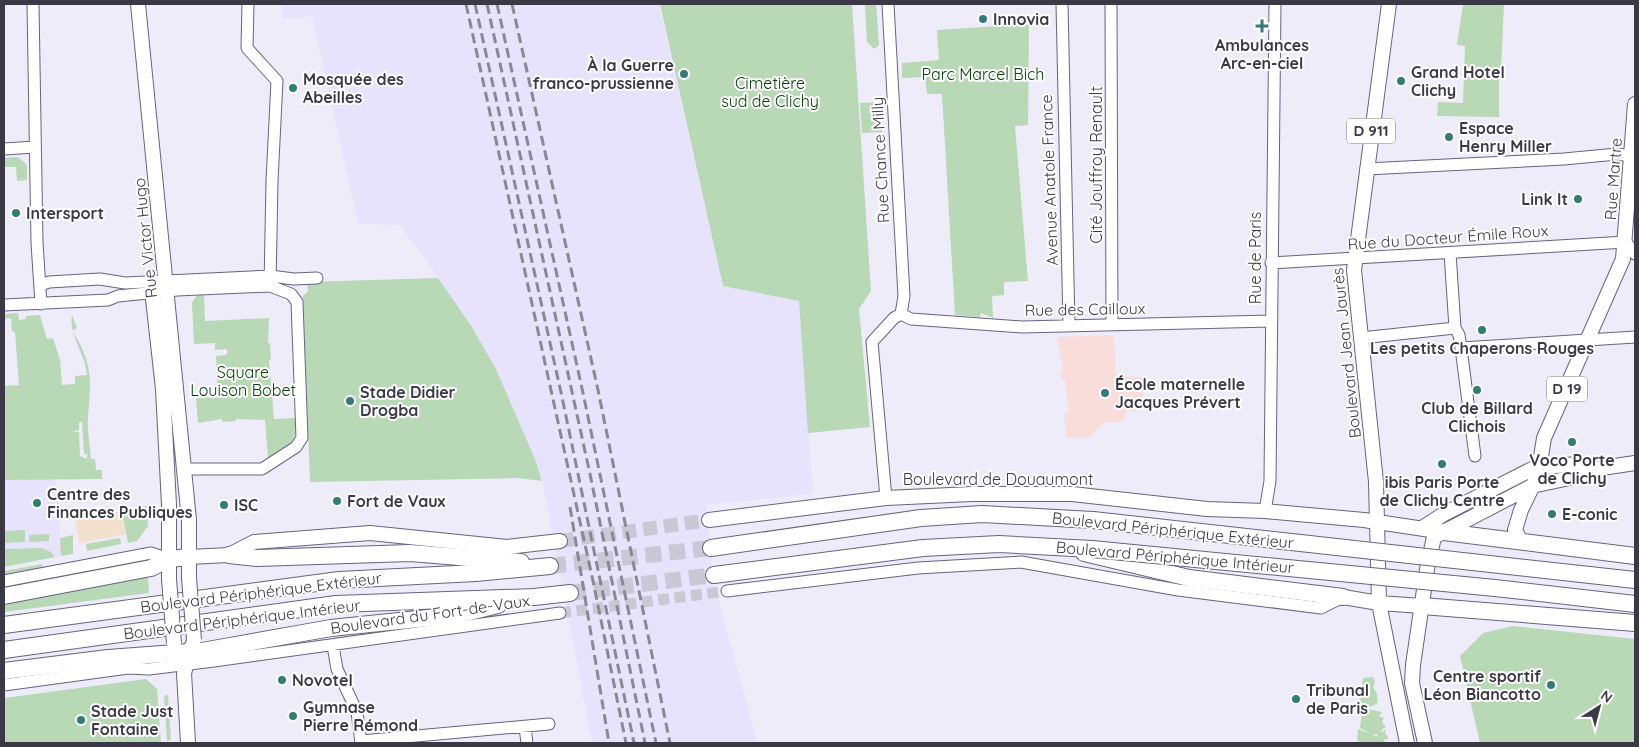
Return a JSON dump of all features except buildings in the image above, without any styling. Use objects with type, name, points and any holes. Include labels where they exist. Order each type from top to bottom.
[{"type":"highway","name":"Boulevard Périphérique Extérieur","points":[[711,548],[921,518],[982,514],[1094,520],[1635,580]]},
{"type":"highway","points":[[1444,532],[1635,556]]},
{"type":"highway","name":"Boulevard Périphérique Intérieur","points":[[714,575],[923,548],[999,544],[1092,549],[1495,588],[1635,604]]},
{"type":"highway","points":[[1055,546],[1189,578],[1343,597]]},
{"type":"highway","name":"Boulevard Périphérique Extérieur","points":[[4,625],[339,580],[476,573],[550,566],[493,558],[410,553],[257,558],[229,555]]},
{"type":"highway","points":[[4,596],[151,568],[169,559],[189,557]]},
{"type":"highway","name":"Boulevard Périphérique Intérieur","points":[[4,650],[336,604],[534,597],[570,593]]},
{"type":"highway","points":[[4,671],[108,658],[183,656],[331,628],[457,615],[534,597]]},
{"type":"highway","points":[[1422,606],[1635,623]]},
{"type":"main road","name":"Rue Victor Hugo","points":[[138,4],[190,531],[189,578],[183,656]]},
{"type":"main road","name":"Boulevard Jean Jaurès","points":[[1388,4],[1354,259],[1376,482],[1379,603],[1390,668],[1407,743]]},
{"type":"main road","name":"Rue Martre","points":[[1626,242],[1633,191],[1632,156],[1635,104]]},
{"type":"main road","points":[[1589,339],[1623,259],[1626,242]]},
{"type":"main road","name":"Rue Victor Hugo","points":[[152,287],[163,388],[169,578],[183,656]]},
{"type":"main road","name":"D 19","points":[[1539,467],[1544,438],[1589,339]]},
{"type":"main road","points":[[1425,743],[1412,683],[1422,606],[1434,537],[1532,486],[1579,476],[1595,469],[1635,463]]},
{"type":"main road","points":[[1422,528],[1444,514],[1539,467],[1577,464],[1595,469]]},
{"type":"main road","points":[[1521,542],[1515,530],[1539,467]]},
{"type":"main road","name":"Boulevard de Douaumont","points":[[709,520],[886,498],[972,494],[1072,494],[1207,509],[1377,522],[1444,532]]},
{"type":"main road","points":[[189,557],[229,555],[254,542],[370,533],[507,547],[560,541]]},
{"type":"main road","points":[[1343,597],[1379,603],[1422,606]]},
{"type":"main road","points":[[183,656],[188,743]]},
{"type":"street","points":[[33,4],[35,147],[42,304]]},
{"type":"street","points":[[248,4],[248,48],[252,55],[274,75],[277,86],[272,181],[270,281]]},
{"type":"street","name":"Rue Chance Milly","points":[[888,4],[904,296],[901,314]]},
{"type":"street","name":"Avenue Anatole France","points":[[1062,4],[1069,326]]},
{"type":"street","name":"Cité Jouffroy Renault","points":[[1111,4],[1112,325]]},
{"type":"street","name":"Rue de Paris","points":[[1265,512],[1270,481],[1275,4]]},
{"type":"street","points":[[4,149],[35,147]]},
{"type":"street","points":[[1366,169],[1564,160],[1617,154],[1632,156]]},
{"type":"street","name":"Rue du Docteur Émile Roux","points":[[1271,263],[1626,242]]},
{"type":"street","name":"Rue Martre","points":[[1626,242],[1635,254]]},
{"type":"street","points":[[1450,253],[1455,328],[1459,335],[1475,456]]},
{"type":"street","points":[[40,285],[49,282],[100,279],[152,287],[317,278]]},
{"type":"street","points":[[186,484],[191,476],[251,476],[296,447],[302,438],[297,302],[291,294],[270,281]]},
{"type":"street","points":[[4,305],[108,300],[152,287]]},
{"type":"street","points":[[886,498],[872,342],[894,318],[901,314]]},
{"type":"street","name":"Rue des Cailloux","points":[[901,314],[911,319],[1022,327],[1271,321]]},
{"type":"street","points":[[1361,338],[1455,328]]},
{"type":"street","points":[[1461,348],[1635,337]]},
{"type":"street","points":[[184,470],[262,469]]},
{"type":"street","points":[[4,581],[151,553],[169,559]]},
{"type":"street","points":[[727,591],[918,568],[1021,562],[1178,590],[1321,608],[1343,597]]},
{"type":"street","name":"Boulevard du Fort-de-Vaux","points":[[4,685],[128,668],[149,669],[183,656],[333,646],[560,613]]},
{"type":"street","points":[[333,646],[337,670],[357,712],[361,742],[549,724]]},
{"type":"street","points":[[525,727],[527,743]]},
{"type":"shaded area","points":[[282,4],[659,4],[723,286],[799,301],[813,494],[707,505],[713,580],[758,743],[592,743],[543,484],[535,459],[496,369],[479,338],[419,250],[399,225],[358,224],[312,16],[282,20]]},
{"type":"shaded area","name":"École maternelle Jacques Prévert","points":[[1114,335],[1116,376],[1142,377],[1143,401],[1136,401],[1136,411],[1126,412],[1124,421],[1103,423],[1089,438],[1067,438],[1064,413],[1069,412],[1065,379],[1061,379],[1060,371],[1063,370],[1057,337]]},
{"type":"shaded area","points":[[4,478],[55,479],[59,503],[61,556],[4,567]]},
{"type":"shaded area","points":[[122,511],[127,534],[79,543],[75,520]]},
{"type":"green space","name":"Cimetière sud de Clichy","points":[[660,4],[852,4],[871,291],[859,309],[870,427],[808,433],[799,301],[723,286]]},
{"type":"green space","points":[[865,4],[876,4],[879,45],[874,49],[867,42]]},
{"type":"green space","points":[[1463,4],[1504,4],[1501,70],[1499,71],[1499,117],[1437,116],[1438,102],[1463,103],[1465,46],[1457,45]]},
{"type":"green space","name":"Parc Marcel Bich","points":[[1029,24],[1028,125],[1015,126],[1028,281],[1004,282],[1004,295],[992,296],[993,318],[981,313],[980,317],[955,315],[942,94],[927,94],[925,77],[902,78],[902,63],[939,60],[937,30]]},
{"type":"green space","points":[[880,102],[882,132],[862,133],[860,103]]},
{"type":"green space","points":[[18,157],[27,165],[27,180],[17,181],[16,167],[4,167],[4,158]]},
{"type":"green space","points":[[438,278],[472,327],[496,369],[535,459],[542,481],[518,478],[310,482],[303,296],[308,291],[307,282]]},
{"type":"green space","name":"Square Louison Bobet","points":[[204,295],[205,321],[269,318],[268,343],[270,343],[271,360],[269,360],[274,419],[296,418],[296,427],[291,444],[268,458],[265,420],[236,419],[236,421],[223,422],[222,419],[198,423],[196,398],[218,397],[216,356],[227,355],[227,349],[215,350],[215,343],[194,344],[192,303],[196,296]]},
{"type":"green space","points":[[18,313],[19,320],[26,319],[26,316],[40,315],[47,339],[53,338],[60,360],[62,385],[75,384],[75,376],[87,375],[84,360],[74,334],[80,344],[88,364],[90,383],[88,427],[91,459],[95,459],[96,470],[102,470],[102,479],[4,480],[4,386],[19,385],[15,332],[12,331],[11,318],[4,319],[4,314]],"holes":[[[79,422],[82,422],[84,454],[87,454],[87,459],[80,456],[79,432],[72,432],[79,430]]]},
{"type":"green space","points":[[72,315],[77,328],[73,330],[71,322]]},
{"type":"green space","points":[[147,506],[148,526],[137,541],[128,543],[122,511]]},
{"type":"green space","points":[[25,530],[25,542],[4,543],[4,531]]},
{"type":"green space","points":[[49,534],[49,541],[29,542],[29,535]]},
{"type":"green space","points":[[73,535],[73,554],[61,556],[60,538]]},
{"type":"green space","points":[[120,538],[121,544],[87,551],[86,544]]},
{"type":"green space","points":[[42,548],[51,552],[55,557],[4,567],[4,549]]},
{"type":"green space","points":[[42,564],[43,568],[4,575],[4,571]]},
{"type":"green space","points":[[148,577],[149,593],[4,612],[4,603]]},
{"type":"green space","name":"Centre sportif Léon Biancotto","points":[[1513,626],[1635,639],[1635,743],[1480,743],[1460,656],[1483,633]]},
{"type":"green space","points":[[1373,677],[1377,704],[1364,709],[1358,708],[1362,687],[1364,687],[1362,685],[1363,678]]},
{"type":"green space","name":"Stade Just Fontaine","points":[[146,679],[157,689],[161,743],[4,743],[4,698]]},
{"type":"green space","points":[[168,695],[171,740],[167,741],[164,696]]},
{"type":"green space","points":[[1367,709],[1382,712],[1379,716],[1384,718],[1382,722],[1386,727],[1382,729],[1381,733],[1386,729],[1385,733],[1388,737],[1384,741],[1388,743],[1356,743],[1359,740],[1357,740],[1358,729],[1370,734],[1360,728],[1362,711],[1366,712]]},
{"type":"tunnel","points":[[560,541],[709,520]]},
{"type":"tunnel","points":[[550,566],[711,548]]},
{"type":"tunnel","points":[[570,593],[714,575]]},
{"type":"tunnel","points":[[560,613],[727,591]]},
{"type":"railway","points":[[466,4],[593,581],[626,743]]},
{"type":"railway","points":[[475,4],[562,397],[634,743]]},
{"type":"railway","points":[[487,4],[590,474],[645,743]]},
{"type":"railway","points":[[497,4],[583,393],[656,743]]},
{"type":"railway","points":[[512,4],[598,390],[670,743]]},
{"type":"railway","points":[[570,507],[609,743]]},
{"type":"place","name":"Innovia","points":[[983,19]]},
{"type":"place","name":"Ambulances Arc-en-ciel","points":[[1262,26]]},
{"type":"place","name":"À la Guerre franco-prussienne","points":[[684,74]]},
{"type":"place","name":"Grand Hotel Clichy","points":[[1401,81]]},
{"type":"place","name":"Mosquée des Abeilles","points":[[293,88]]},
{"type":"place","name":"Espace Henry Miller","points":[[1449,137]]},
{"type":"place","name":"Link It","points":[[1578,199]]},
{"type":"place","name":"Intersport","points":[[16,213]]},
{"type":"place","name":"Les petits Chaperons Rouges","points":[[1482,330]]},
{"type":"place","name":"Club de Billard Clichois","points":[[1477,390]]},
{"type":"place","name":"École maternelle Jacques Prévert","points":[[1105,393]]},
{"type":"place","name":"Stade Didier Drogba","points":[[350,401]]},
{"type":"place","name":"Voco Porte de Clichy","points":[[1572,442]]},
{"type":"place","name":"ibis Paris Porte de Clichy Centre","points":[[1442,464]]},
{"type":"place","name":"Fort de Vaux","points":[[337,501]]},
{"type":"place","name":"Centre des Finances Publiques","points":[[37,503]]},
{"type":"place","name":"ISC","points":[[224,505]]},
{"type":"place","name":"E-conic","points":[[1552,514]]},
{"type":"place","name":"Novotel","points":[[282,680]]},
{"type":"place","name":"Centre sportif Léon Biancotto","points":[[1551,685]]},
{"type":"place","name":"Tribunal de Paris","points":[[1296,699]]},
{"type":"place","name":"Gymnase Pierre Rémond","points":[[293,716]]},
{"type":"place","name":"Stade Just Fontaine","points":[[81,720]]}]
